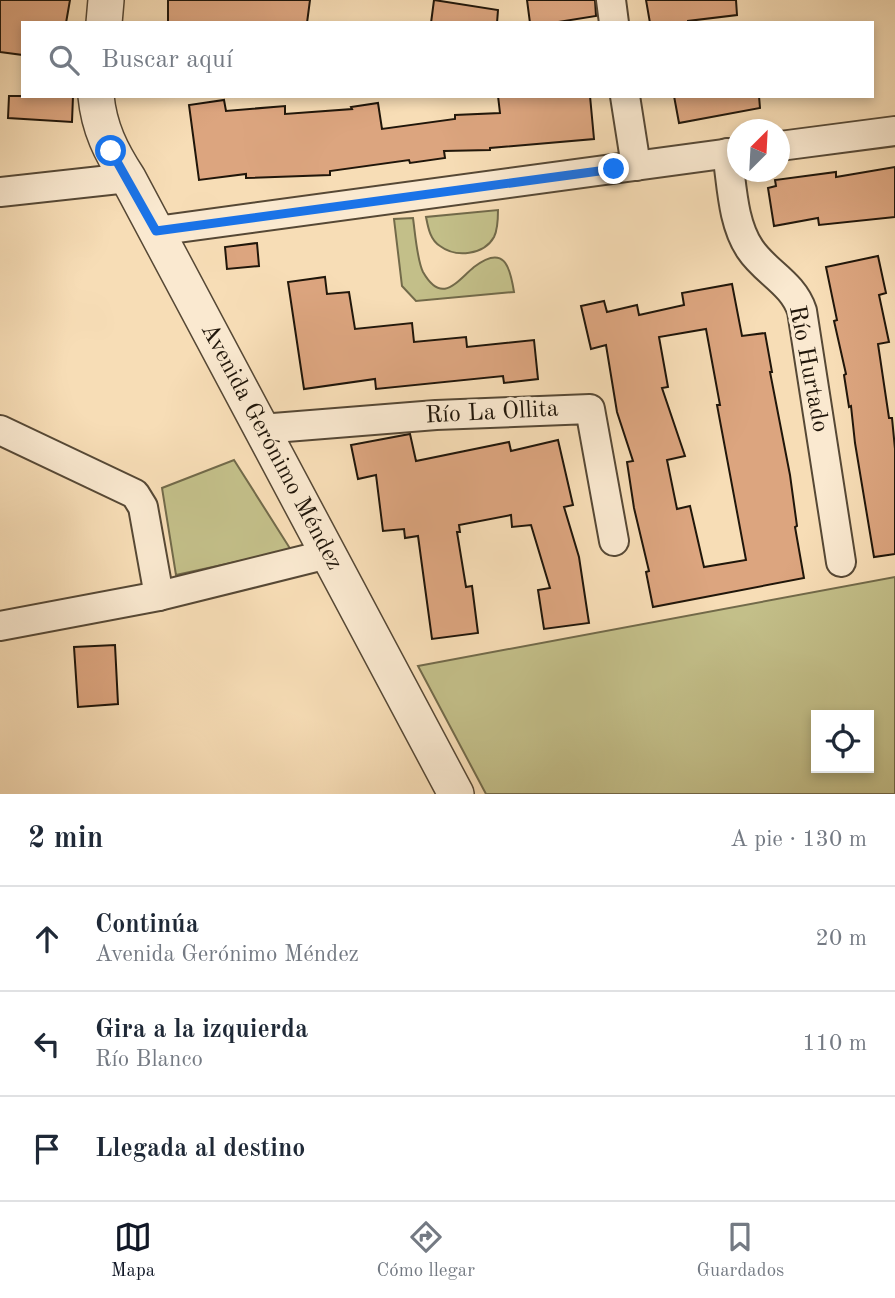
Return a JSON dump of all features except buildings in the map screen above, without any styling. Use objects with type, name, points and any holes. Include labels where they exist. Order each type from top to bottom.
[{"type":"street","points":[[104,21],[106,0]]},
{"type":"street","points":[[611,0],[614,21]]},
{"type":"street","name":"Avenida Gerónimo Méndez","points":[[96,98],[104,136],[456,794]]},
{"type":"street","points":[[625,98],[636,166]]},
{"type":"street","points":[[790,145],[895,131]]},
{"type":"street","points":[[156,231],[727,154]]},
{"type":"street","points":[[0,192],[128,178]]},
{"type":"street","name":"Río Hurtado","points":[[734,182],[738,225],[751,252],[797,297],[802,311],[841,562]]},
{"type":"street","name":"Río La Ollita","points":[[261,429],[436,415],[590,409],[614,541]]},
{"type":"street","points":[[0,430],[135,494],[143,508],[159,596]]},
{"type":"street","points":[[0,626],[159,596],[328,554]]},
{"type":"shaded area","points":[[498,210],[494,237],[484,248],[469,253],[447,250],[437,243],[430,233],[426,217]]},
{"type":"shaded area","points":[[413,218],[421,267],[436,287],[449,288],[484,260],[499,258],[507,267],[514,292],[416,301],[402,286],[394,219]]},
{"type":"shaded area","points":[[234,460],[291,550],[176,575],[162,488]]},
{"type":"shaded area","points":[[895,577],[895,794],[486,794],[418,666]]},
{"type":"route","points":[[111,151],[156,231],[614,169]]}]
